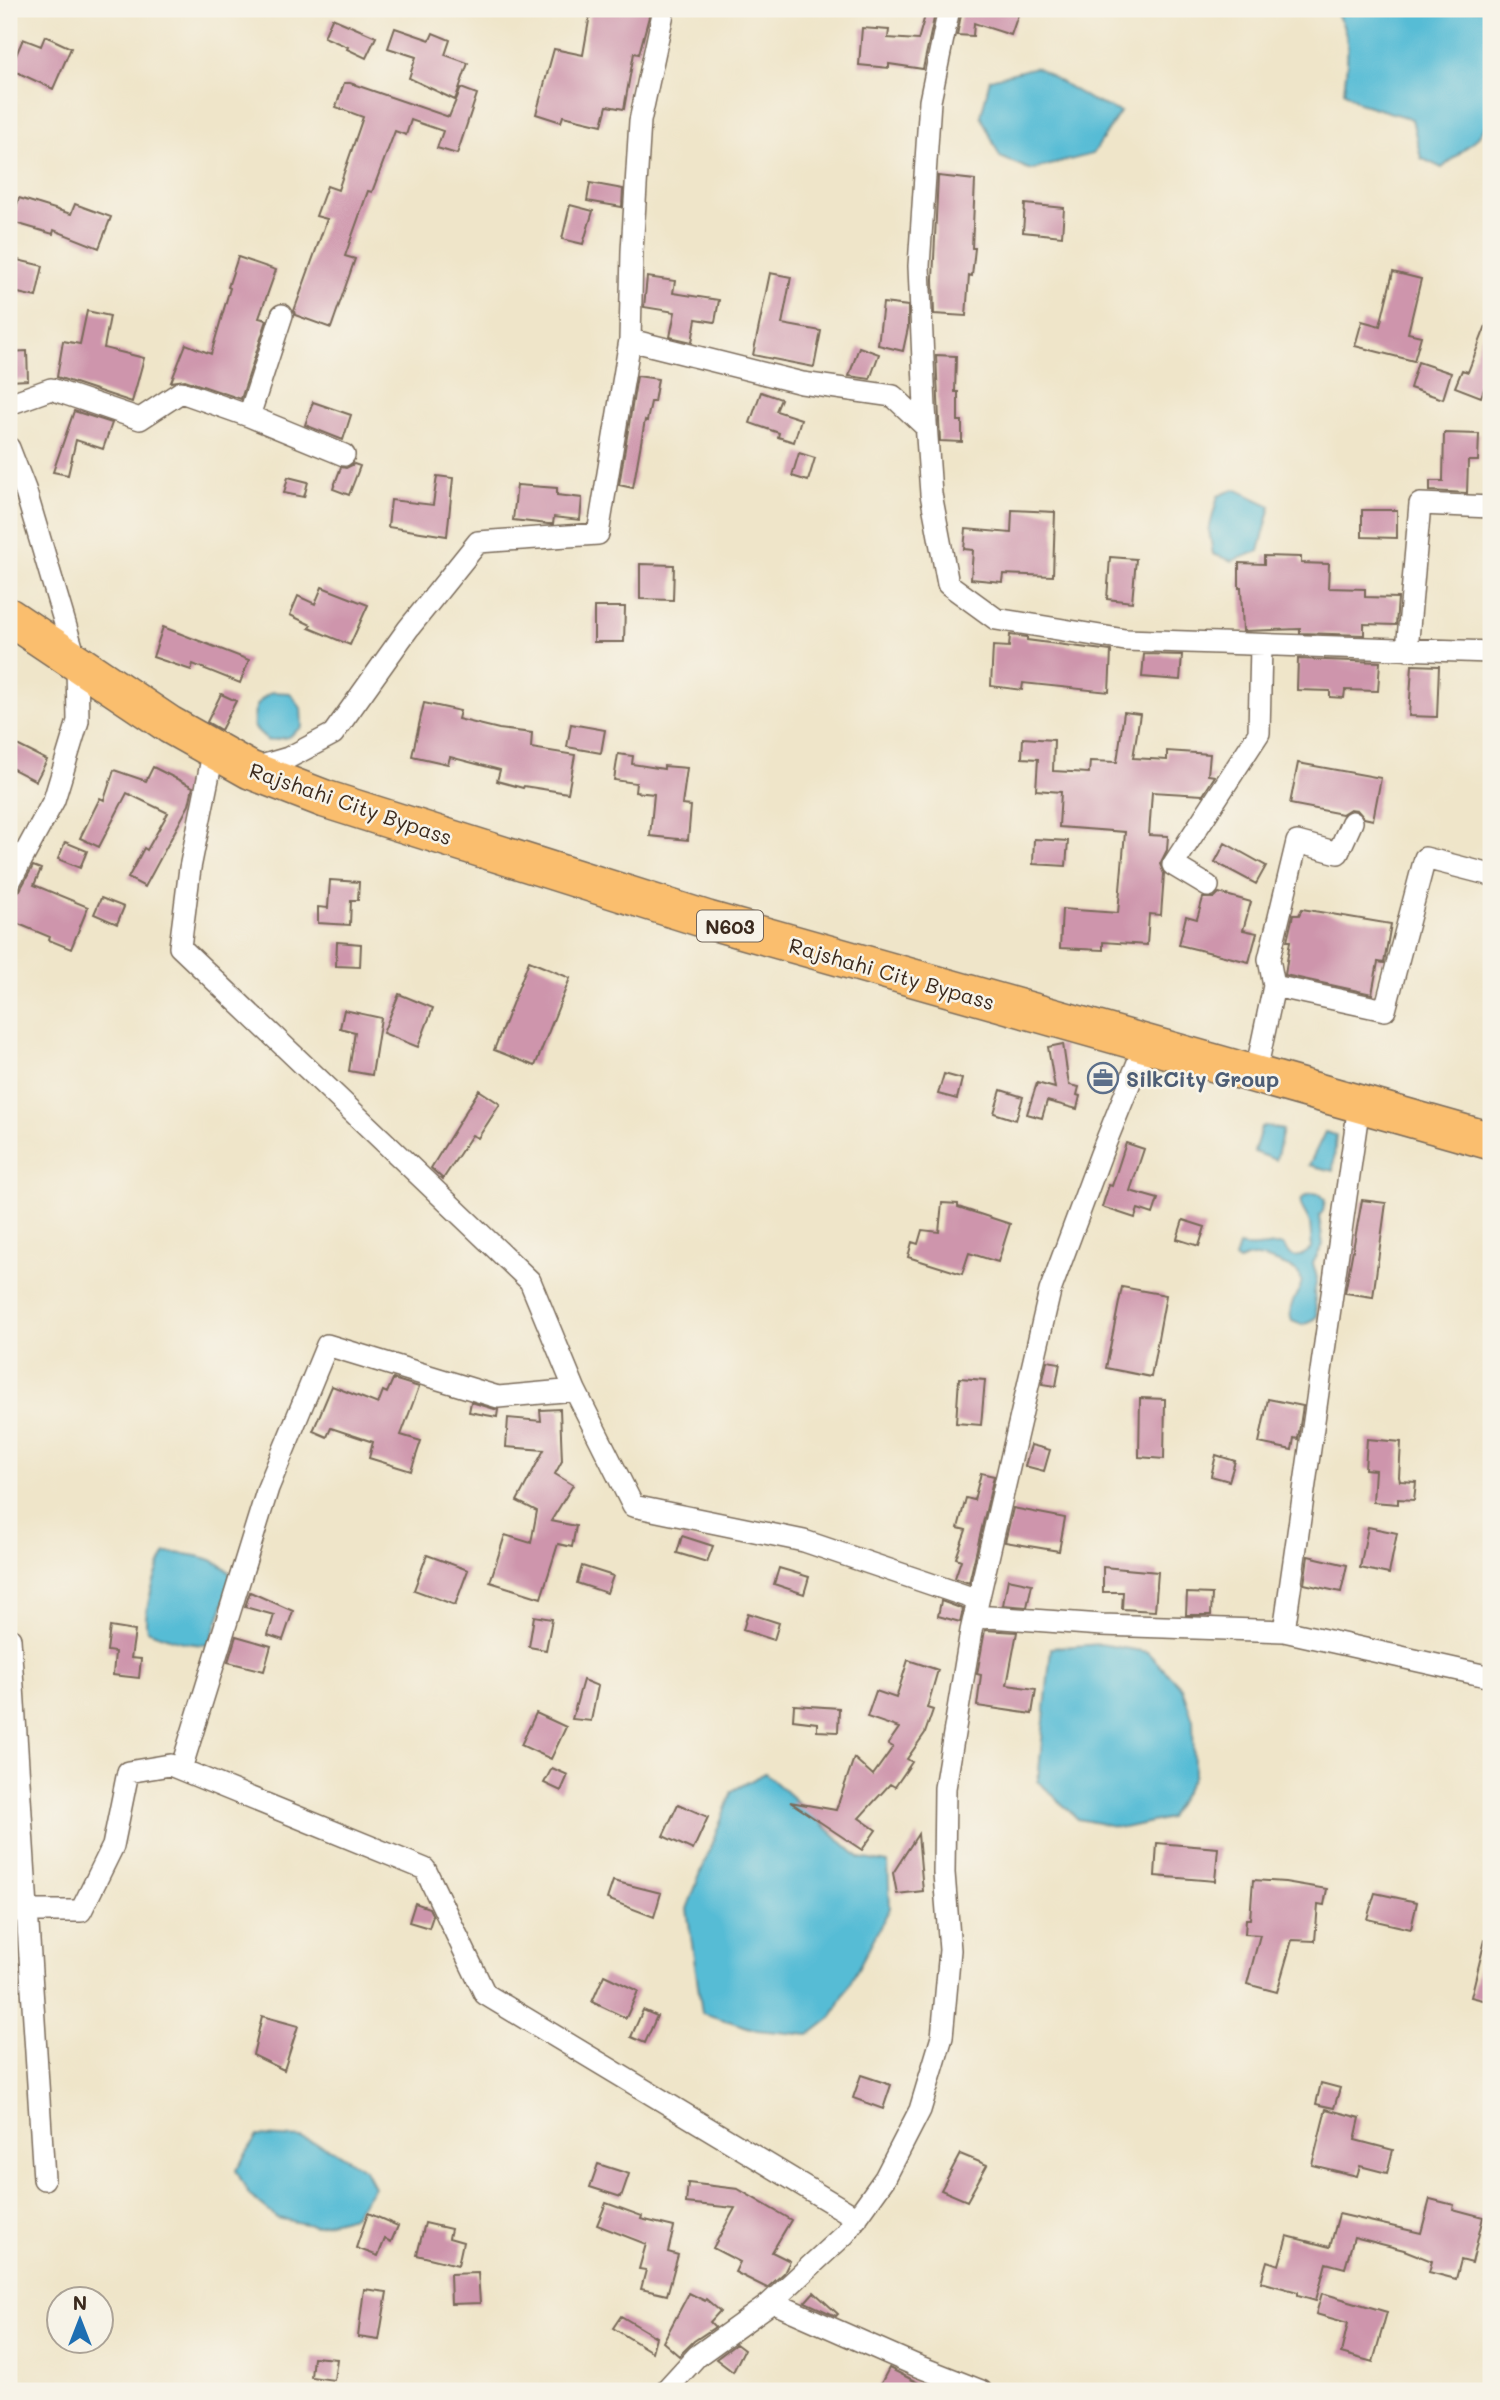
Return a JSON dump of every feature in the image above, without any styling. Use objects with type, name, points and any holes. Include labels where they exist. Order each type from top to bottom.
[{"type":"highway","name":"Rajshahi City Bypass","points":[[9,617],[170,725],[250,769],[325,799],[708,920],[1491,1141]]},
{"type":"street","points":[[250,769],[288,758],[333,734],[408,629],[478,542],[598,534],[630,340],[640,121],[664,9]]},
{"type":"street","points":[[949,9],[930,101],[919,266],[926,427],[932,494],[948,584],[996,618],[1125,640],[1491,652]]},
{"type":"street","points":[[249,416],[282,315]]},
{"type":"street","points":[[630,340],[802,383],[892,396],[926,427]]},
{"type":"street","points":[[9,404],[51,389],[140,419],[181,392],[249,416],[344,455]]},
{"type":"street","points":[[9,448],[25,489],[76,664],[78,721],[54,800],[9,883]]},
{"type":"street","points":[[1407,649],[1420,504],[1491,508]]},
{"type":"street","points":[[1208,886],[1173,864],[1259,733],[1261,645]]},
{"type":"street","points":[[214,749],[190,868],[180,947],[530,1281],[575,1390],[633,1506],[804,1541],[976,1608],[1102,1625],[1284,1631],[1491,1677]]},
{"type":"street","points":[[1255,1076],[1274,986],[1269,959],[1297,842],[1338,853],[1352,822]]},
{"type":"street","points":[[1274,986],[1385,1010],[1425,858],[1491,875]]},
{"type":"street","points":[[664,2391],[697,2356],[772,2302],[845,2234],[885,2178],[920,2110],[942,2037],[950,1950],[944,1873],[945,1788],[976,1608],[1050,1291],[1145,1045]]},
{"type":"street","points":[[1284,1631],[1359,1105]]},
{"type":"street","points":[[181,1769],[268,1489],[327,1345],[498,1397],[575,1390]]},
{"type":"street","points":[[10,1639],[18,1911],[44,2179]]},
{"type":"street","points":[[18,1911],[81,1911],[113,1846],[128,1772],[170,1765],[181,1769],[425,1869],[485,1994],[857,2218]]},
{"type":"street","points":[[772,2302],[981,2391]]},
{"type":"water","points":[[1332,9],[1491,9],[1491,119],[1476,139],[1442,168],[1421,158],[1412,119],[1359,103],[1344,91],[1346,37],[1339,17]]},
{"type":"water","points":[[1036,67],[1089,99],[1120,112],[1093,154],[1031,170],[1000,157],[981,116],[990,79]]},
{"type":"water","points":[[1235,489],[1271,506],[1259,551],[1232,561],[1213,554],[1209,530],[1218,496]]},
{"type":"water","points":[[272,692],[290,693],[301,708],[302,727],[288,737],[268,741],[254,727],[254,716],[262,699]]},
{"type":"water","points":[[1266,1126],[1283,1130],[1276,1160],[1254,1152],[1261,1128]]},
{"type":"water","points":[[1325,1132],[1336,1135],[1333,1171],[1309,1165]]},
{"type":"water","points":[[1320,1194],[1325,1200],[1319,1216],[1323,1245],[1313,1263],[1317,1278],[1314,1294],[1317,1316],[1302,1325],[1292,1321],[1290,1312],[1300,1288],[1299,1275],[1291,1268],[1266,1259],[1253,1257],[1239,1261],[1235,1258],[1239,1246],[1283,1245],[1289,1254],[1296,1257],[1312,1248],[1310,1224],[1301,1203],[1305,1196]]},
{"type":"water","points":[[166,1553],[194,1555],[213,1561],[222,1566],[233,1579],[209,1645],[193,1644],[147,1630],[151,1591]]},
{"type":"water","points":[[1100,1644],[1147,1652],[1182,1688],[1193,1720],[1194,1775],[1169,1818],[1124,1828],[1078,1819],[1038,1781],[1051,1648]]},
{"type":"water","points":[[765,1773],[860,1858],[888,1863],[890,1908],[832,2017],[809,2035],[757,2030],[702,2013],[687,1909],[732,1791]]},
{"type":"water","points":[[257,2136],[301,2138],[333,2150],[365,2170],[374,2187],[353,2216],[315,2226],[277,2218],[249,2195],[236,2170]]},
{"type":"building","points":[[591,9],[651,9],[639,54],[634,53],[624,109],[607,106],[602,125],[563,116],[561,122],[536,114],[554,49],[583,55]]},
{"type":"building","points":[[927,9],[936,9],[923,69],[889,64],[889,68],[859,65],[862,28],[889,30],[888,38],[918,40]]},
{"type":"building","points":[[996,9],[1020,9],[1011,35],[974,23],[973,36],[957,35],[962,10],[995,13]]},
{"type":"building","points":[[332,18],[376,37],[366,58],[324,37]]},
{"type":"building","points":[[395,28],[430,40],[433,33],[450,40],[445,55],[468,63],[455,100],[409,78],[416,57],[388,48]]},
{"type":"building","points":[[45,36],[71,48],[53,89],[10,69],[23,39],[41,46]]},
{"type":"building","points":[[344,83],[449,117],[461,88],[477,94],[457,154],[437,148],[443,131],[411,120],[406,135],[395,131],[372,192],[368,191],[345,256],[355,259],[331,328],[295,315],[294,311],[327,219],[316,216],[327,186],[338,190],[363,117],[336,107]]},
{"type":"building","points":[[938,176],[975,180],[972,248],[975,248],[972,276],[969,275],[966,316],[934,314]]},
{"type":"building","points":[[590,183],[623,189],[622,207],[587,201]]},
{"type":"building","points":[[19,198],[71,214],[75,204],[111,217],[99,248],[54,230],[53,234],[12,222]]},
{"type":"building","points":[[1025,204],[1064,208],[1062,236],[1023,232]]},
{"type":"building","points":[[570,205],[593,211],[583,244],[562,239]]},
{"type":"building","points":[[238,257],[276,270],[259,318],[267,320],[241,399],[185,380],[171,382],[186,344],[211,354]]},
{"type":"building","points":[[9,258],[43,266],[36,297],[9,291]]},
{"type":"building","points":[[1393,272],[1421,279],[1408,333],[1421,336],[1414,361],[1355,346],[1362,321],[1380,326]]},
{"type":"building","points":[[770,273],[791,277],[782,324],[821,331],[814,367],[753,355]]},
{"type":"building","points":[[647,277],[675,281],[673,293],[719,300],[715,322],[696,319],[692,342],[670,337],[675,312],[644,307]]},
{"type":"building","points":[[883,303],[908,306],[908,328],[903,351],[878,345]]},
{"type":"building","points":[[87,311],[110,316],[104,348],[144,358],[132,402],[57,377],[63,341],[80,344]]},
{"type":"building","points":[[1490,315],[1491,370],[1481,397],[1455,387],[1462,370],[1468,372]]},
{"type":"building","points":[[859,347],[879,354],[870,379],[849,376]]},
{"type":"building","points":[[27,351],[28,380],[9,381],[9,352]]},
{"type":"building","points":[[936,355],[956,356],[955,392],[958,392],[958,421],[962,421],[962,442],[940,441]]},
{"type":"building","points":[[1418,362],[1451,373],[1443,399],[1410,388]]},
{"type":"building","points":[[637,376],[658,379],[654,402],[651,402],[647,421],[645,420],[633,488],[619,485]]},
{"type":"building","points":[[761,392],[781,399],[776,411],[801,419],[794,442],[778,437],[779,433],[750,423]]},
{"type":"building","points":[[313,402],[351,415],[343,440],[305,425]]},
{"type":"building","points":[[74,411],[112,423],[103,449],[76,440],[68,475],[53,472]]},
{"type":"building","points":[[1444,433],[1479,434],[1478,461],[1468,461],[1467,493],[1430,491],[1430,481],[1443,481]]},
{"type":"building","points":[[799,453],[815,458],[808,481],[792,476]]},
{"type":"building","points":[[354,464],[360,466],[349,495],[333,489],[341,467]]},
{"type":"building","points":[[437,476],[453,478],[447,536],[388,527],[391,500],[433,505]]},
{"type":"building","points":[[288,477],[308,482],[304,497],[284,493]]},
{"type":"building","points":[[517,485],[557,488],[557,495],[582,498],[580,520],[554,517],[553,524],[548,524],[513,520]]},
{"type":"building","points":[[1012,510],[1055,512],[1053,576],[1003,574],[1002,582],[971,579],[973,550],[964,549],[966,529],[1011,533]]},
{"type":"building","points":[[1362,510],[1397,510],[1397,538],[1362,537]]},
{"type":"building","points":[[1264,556],[1301,557],[1301,563],[1329,564],[1328,588],[1365,589],[1365,597],[1398,598],[1396,625],[1364,624],[1364,635],[1300,633],[1300,629],[1243,631],[1239,563],[1264,564]]},
{"type":"building","points":[[1110,557],[1136,559],[1132,602],[1107,599]]},
{"type":"building","points":[[640,564],[674,565],[673,600],[640,599]]},
{"type":"building","points":[[322,587],[368,605],[350,645],[309,628],[311,625],[290,615],[298,596],[315,604]]},
{"type":"building","points":[[594,607],[625,607],[624,642],[594,642]]},
{"type":"building","points":[[163,627],[249,660],[240,683],[193,664],[191,670],[153,657]]},
{"type":"building","points":[[1010,635],[1027,637],[1027,640],[1111,651],[1109,692],[1023,683],[1022,690],[991,686],[993,646],[1009,647]]},
{"type":"building","points":[[1144,654],[1182,655],[1180,680],[1142,677]]},
{"type":"building","points":[[1298,659],[1380,662],[1378,691],[1345,690],[1344,698],[1330,697],[1330,691],[1297,690]]},
{"type":"building","points":[[1412,665],[1439,666],[1437,717],[1409,716]]},
{"type":"building","points":[[221,694],[236,701],[221,730],[207,722]]},
{"type":"building","points":[[424,703],[460,711],[458,719],[499,729],[532,733],[531,748],[575,755],[568,793],[523,788],[497,781],[500,770],[450,757],[448,764],[412,756]]},
{"type":"building","points":[[1124,712],[1140,714],[1133,758],[1167,760],[1167,751],[1210,754],[1208,775],[1215,776],[1203,795],[1152,792],[1149,835],[1168,836],[1167,850],[1160,864],[1164,874],[1161,915],[1149,914],[1147,945],[1103,942],[1103,950],[1060,948],[1062,909],[1118,913],[1125,832],[1059,827],[1061,792],[1036,790],[1038,759],[1022,758],[1023,738],[1054,740],[1053,771],[1089,773],[1090,761],[1117,762]]},
{"type":"building","points":[[571,724],[605,730],[601,753],[567,747]]},
{"type":"building","points":[[9,741],[47,760],[36,781],[9,767]]},
{"type":"building","points":[[618,754],[633,756],[632,764],[664,769],[664,766],[687,768],[682,805],[691,806],[688,840],[650,836],[654,794],[635,792],[636,783],[614,780]]},
{"type":"building","points":[[1298,763],[1381,778],[1373,820],[1364,818],[1357,810],[1350,809],[1342,814],[1290,804]]},
{"type":"building","points":[[153,767],[193,787],[189,805],[145,887],[128,878],[168,813],[127,793],[99,847],[80,838],[100,798],[104,800],[114,770],[146,781]]},
{"type":"building","points":[[1034,839],[1068,841],[1066,866],[1033,864]]},
{"type":"building","points":[[65,842],[87,851],[80,868],[58,859]]},
{"type":"building","points":[[1225,843],[1266,866],[1256,884],[1215,862]]},
{"type":"building","points":[[33,866],[41,869],[34,885],[88,907],[71,949],[9,920],[9,896],[20,890]]},
{"type":"building","points":[[330,880],[359,882],[358,900],[351,900],[350,925],[318,923],[318,907],[328,908]]},
{"type":"building","points":[[1219,893],[1251,902],[1243,930],[1257,933],[1249,962],[1179,945],[1186,916],[1197,919],[1203,898],[1214,898]]},
{"type":"building","points":[[101,898],[124,907],[117,924],[94,914]]},
{"type":"building","points":[[1302,909],[1391,924],[1384,963],[1378,962],[1372,994],[1285,975],[1290,941],[1287,941],[1293,915],[1299,915]]},
{"type":"building","points":[[337,942],[361,944],[360,967],[336,966]]},
{"type":"building","points":[[529,961],[570,978],[535,1066],[494,1050]]},
{"type":"building","points":[[399,994],[433,1008],[418,1047],[383,1033]]},
{"type":"building","points":[[344,1010],[381,1018],[372,1075],[349,1071],[355,1032],[340,1028]]},
{"type":"building","points":[[1063,1044],[1069,1085],[1079,1087],[1077,1109],[1047,1101],[1042,1118],[1027,1114],[1037,1083],[1055,1088],[1048,1047]]},
{"type":"building","points":[[944,1074],[962,1079],[957,1099],[938,1094]]},
{"type":"building","points":[[479,1090],[500,1104],[478,1138],[472,1135],[443,1179],[431,1168]]},
{"type":"building","points":[[1001,1090],[1023,1097],[1016,1120],[994,1113]]},
{"type":"building","points":[[1126,1143],[1144,1149],[1130,1191],[1158,1199],[1153,1214],[1138,1209],[1135,1218],[1102,1207]]},
{"type":"building","points":[[1362,1200],[1386,1203],[1373,1297],[1345,1293]]},
{"type":"building","points":[[942,1203],[958,1204],[958,1207],[1010,1224],[998,1262],[969,1253],[962,1274],[908,1257],[912,1242],[918,1244],[922,1230],[939,1232]]},
{"type":"building","points":[[1183,1220],[1205,1227],[1199,1246],[1177,1239]]},
{"type":"building","points":[[1122,1287],[1166,1295],[1151,1377],[1106,1368]]},
{"type":"building","points":[[1047,1361],[1060,1363],[1056,1386],[1042,1384]]},
{"type":"building","points":[[959,1378],[985,1380],[981,1425],[956,1423]]},
{"type":"building","points":[[393,1379],[419,1387],[401,1435],[421,1441],[411,1471],[369,1458],[373,1442],[331,1428],[327,1437],[313,1431],[332,1386],[378,1404],[383,1391],[387,1393]]},
{"type":"building","points":[[1140,1398],[1165,1399],[1164,1459],[1139,1457]]},
{"type":"building","points":[[1268,1399],[1303,1406],[1298,1439],[1294,1438],[1292,1450],[1259,1443]]},
{"type":"building","points":[[471,1402],[498,1410],[497,1417],[469,1412]]},
{"type":"building","points":[[560,1409],[562,1461],[555,1474],[573,1485],[551,1521],[576,1526],[572,1547],[558,1544],[541,1598],[490,1582],[505,1535],[531,1543],[537,1511],[517,1501],[544,1450],[506,1447],[508,1418],[541,1421],[540,1410]]},
{"type":"building","points":[[1367,1439],[1401,1442],[1399,1477],[1400,1481],[1416,1482],[1414,1500],[1398,1499],[1398,1504],[1373,1502],[1375,1470],[1365,1469]]},
{"type":"building","points":[[1031,1445],[1050,1450],[1044,1471],[1025,1466]]},
{"type":"building","points":[[1216,1455],[1235,1461],[1229,1481],[1211,1476]]},
{"type":"building","points":[[981,1473],[994,1476],[969,1583],[955,1578],[961,1560],[956,1558],[966,1530],[958,1528],[966,1498],[974,1500]]},
{"type":"building","points":[[1013,1508],[1065,1518],[1059,1551],[1005,1542]]},
{"type":"building","points":[[1368,1527],[1397,1533],[1389,1574],[1360,1568]]},
{"type":"building","points":[[682,1536],[713,1546],[707,1562],[677,1553]]},
{"type":"building","points":[[427,1555],[468,1570],[455,1605],[414,1590]]},
{"type":"building","points":[[1308,1556],[1347,1565],[1341,1592],[1304,1584]]},
{"type":"building","points":[[582,1566],[613,1576],[607,1593],[577,1583]]},
{"type":"building","points":[[1103,1567],[1158,1572],[1155,1611],[1122,1609],[1123,1592],[1103,1592]]},
{"type":"building","points":[[779,1568],[809,1577],[804,1594],[774,1584]]},
{"type":"building","points":[[1008,1579],[1032,1584],[1027,1607],[1003,1605]]},
{"type":"building","points":[[250,1592],[293,1611],[283,1640],[268,1635],[274,1615],[245,1607]]},
{"type":"building","points":[[1187,1593],[1212,1594],[1211,1615],[1186,1615]]},
{"type":"building","points":[[941,1601],[963,1609],[960,1622],[938,1616]]},
{"type":"building","points":[[748,1613],[779,1623],[774,1640],[743,1630]]},
{"type":"building","points":[[534,1616],[552,1619],[546,1650],[529,1647]]},
{"type":"building","points":[[110,1627],[135,1631],[131,1658],[141,1659],[139,1678],[113,1675],[115,1652],[107,1651]]},
{"type":"building","points":[[985,1630],[1017,1632],[1007,1685],[1036,1689],[1032,1714],[977,1706],[981,1675],[977,1674]]},
{"type":"building","points":[[236,1636],[271,1646],[264,1671],[228,1662]]},
{"type":"building","points":[[908,1660],[938,1670],[927,1708],[933,1710],[925,1733],[907,1759],[912,1762],[895,1787],[890,1784],[859,1818],[876,1830],[862,1850],[790,1802],[836,1810],[854,1758],[873,1775],[893,1747],[888,1744],[899,1728],[867,1717],[876,1691],[896,1698]]},
{"type":"building","points":[[583,1680],[598,1686],[591,1721],[572,1719]]},
{"type":"building","points":[[794,1705],[839,1708],[838,1732],[817,1731],[817,1723],[793,1720]]},
{"type":"building","points":[[536,1713],[566,1727],[551,1759],[521,1745]]},
{"type":"building","points":[[552,1768],[568,1775],[561,1791],[544,1783]]},
{"type":"building","points":[[678,1804],[708,1817],[693,1850],[663,1836]]},
{"type":"building","points":[[918,1834],[923,1891],[897,1894],[893,1873]]},
{"type":"building","points":[[1157,1843],[1218,1848],[1215,1881],[1155,1876]]},
{"type":"building","points":[[1253,1880],[1327,1889],[1324,1905],[1318,1904],[1315,1941],[1292,1940],[1277,1992],[1247,1984],[1260,1935],[1245,1934],[1246,1919],[1250,1919]]},
{"type":"building","points":[[613,1881],[661,1893],[654,1917],[607,1899]]},
{"type":"building","points":[[1375,1893],[1417,1902],[1411,1929],[1367,1919]]},
{"type":"building","points":[[415,1903],[429,1908],[433,1916],[429,1928],[409,1922]]},
{"type":"building","points":[[1485,1940],[1491,1940],[1491,2002],[1471,1997]]},
{"type":"building","points":[[604,1975],[638,1991],[626,2018],[592,2002]]},
{"type":"building","points":[[643,2010],[657,2016],[645,2043],[631,2037]]},
{"type":"building","points":[[262,2016],[298,2026],[284,2070],[253,2055]]},
{"type":"building","points":[[861,2075],[891,2085],[883,2109],[853,2098]]},
{"type":"building","points":[[1321,2083],[1340,2088],[1334,2108],[1316,2104]]},
{"type":"building","points":[[1326,2109],[1360,2118],[1355,2140],[1393,2150],[1387,2173],[1360,2166],[1357,2176],[1312,2165]]},
{"type":"building","points":[[960,2154],[987,2165],[967,2201],[941,2190]]},
{"type":"building","points":[[598,2164],[629,2174],[621,2197],[590,2187]]},
{"type":"building","points":[[688,2183],[738,2189],[791,2220],[772,2252],[790,2261],[784,2273],[767,2288],[735,2272],[740,2262],[713,2248],[735,2208],[686,2203]]},
{"type":"building","points":[[1430,2199],[1483,2217],[1472,2263],[1461,2260],[1456,2279],[1429,2272],[1432,2261],[1404,2250],[1354,2237],[1345,2268],[1326,2263],[1316,2300],[1261,2282],[1267,2261],[1279,2265],[1287,2236],[1330,2247],[1339,2214],[1421,2233]]},
{"type":"building","points":[[606,2203],[642,2216],[641,2219],[674,2227],[668,2252],[678,2255],[667,2295],[641,2289],[646,2270],[639,2269],[646,2244],[597,2225]]},
{"type":"building","points":[[368,2213],[398,2226],[391,2242],[385,2239],[378,2256],[356,2248]]},
{"type":"building","points":[[425,2223],[451,2229],[449,2238],[463,2242],[458,2265],[417,2255]]},
{"type":"building","points":[[478,2273],[480,2303],[451,2304],[450,2274]]},
{"type":"building","points":[[364,2289],[387,2292],[379,2340],[358,2337]]},
{"type":"building","points":[[814,2292],[838,2314],[836,2316],[805,2302]]},
{"type":"building","points":[[689,2293],[705,2301],[706,2299],[720,2311],[710,2322],[715,2327],[694,2341],[679,2356],[663,2342]]},
{"type":"building","points":[[1322,2293],[1387,2312],[1373,2362],[1341,2353],[1348,2323],[1316,2314]]},
{"type":"building","points":[[621,2316],[656,2337],[652,2352],[613,2328]]},
{"type":"building","points":[[736,2344],[744,2350],[733,2372],[716,2359]]},
{"type":"building","points":[[313,2357],[337,2359],[334,2380],[311,2377]]},
{"type":"building","points":[[889,2368],[897,2372],[934,2391],[877,2391]]},
{"type":"place","name":"SilkCity Group","points":[[1103,1078]]}]
